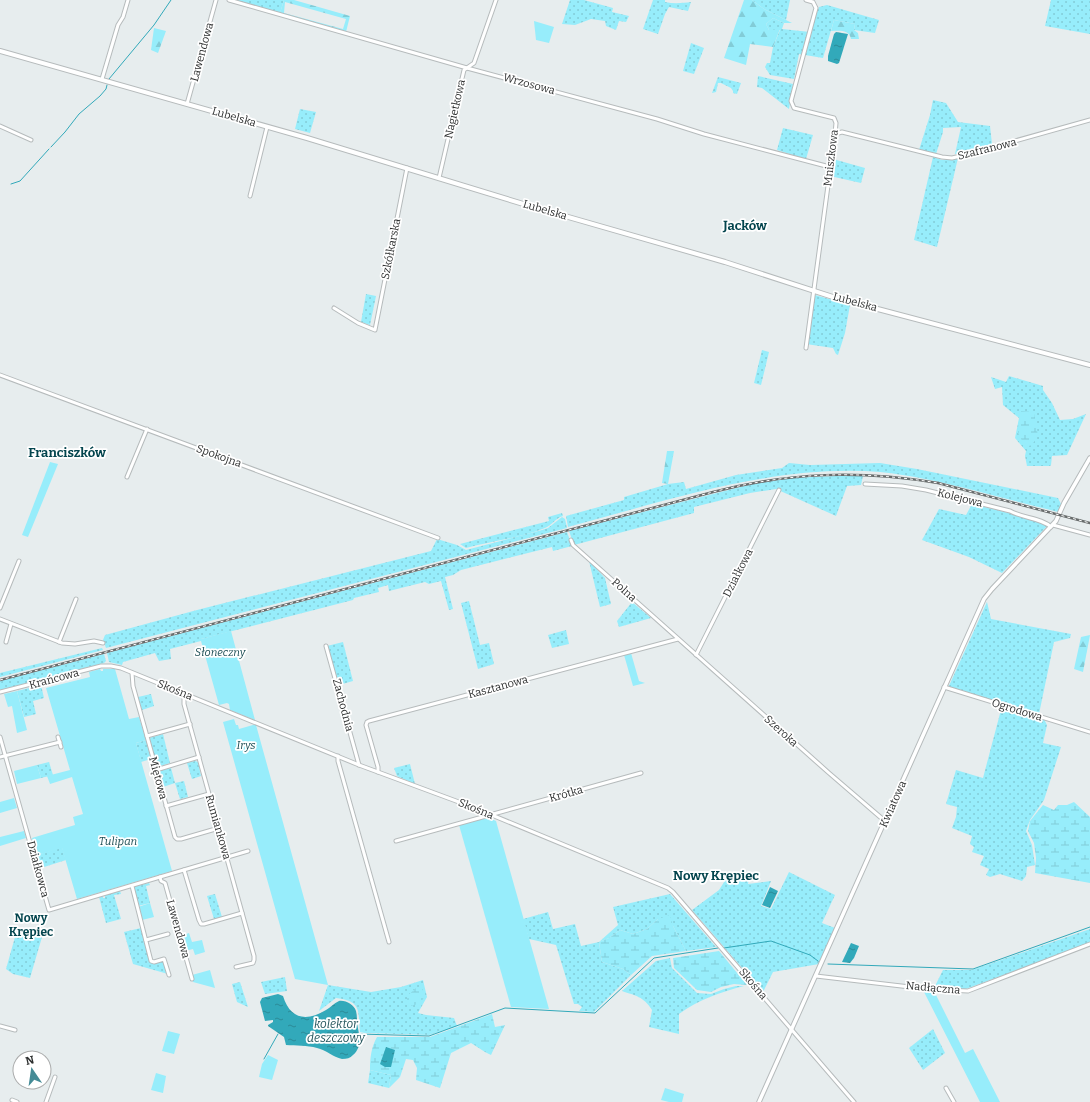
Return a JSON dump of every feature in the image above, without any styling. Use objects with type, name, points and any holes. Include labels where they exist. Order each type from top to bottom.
[{"type":"main road","name":"Lubelska","points":[[0,51],[407,168],[530,206],[720,261],[836,298],[1090,365]]},
{"type":"street","points":[[102,80],[118,24],[124,17],[128,0]]},
{"type":"street","name":"Lawendowa","points":[[187,104],[216,0]]},
{"type":"street","name":"Wrzosowa","points":[[228,0],[468,68],[657,119],[704,134],[830,167]]},
{"type":"street","name":"Nagietkowa","points":[[440,178],[464,70],[474,63],[496,0]]},
{"type":"street","name":"Mniszkowa","points":[[806,0],[813,2],[816,8],[791,101],[794,108],[834,118],[836,123],[806,348]]},
{"type":"street","name":"Szafranowa","points":[[835,134],[842,132],[942,157],[952,158],[1090,120]]},
{"type":"street","points":[[0,126],[31,140]]},
{"type":"street","points":[[250,196],[268,127]]},
{"type":"street","name":"Szkółkarska","points":[[334,308],[358,323],[375,330],[407,168]]},
{"type":"street","name":"Spokojna","points":[[0,375],[438,538]]},
{"type":"street","points":[[127,477],[147,429]]},
{"type":"street","name":"Kwiatowa","points":[[759,1102],[886,822],[980,607],[988,594],[1052,526],[1064,502],[1090,458]]},
{"type":"street","name":"Kolejowa","points":[[865,484],[902,486],[926,490],[1010,511],[1018,516],[1090,535]]},
{"type":"street","name":"Działkowa","points":[[696,655],[779,490]]},
{"type":"street","name":"Polna","points":[[571,540],[573,545],[678,639]]},
{"type":"street","points":[[0,608],[19,561]]},
{"type":"street","points":[[59,642],[76,599]]},
{"type":"street","points":[[0,619],[59,642],[75,644],[94,641],[103,643]]},
{"type":"street","points":[[6,642],[11,624]]},
{"type":"street","name":"Szeroka","points":[[678,639],[886,822]]},
{"type":"street","name":"Kasztanowa","points":[[378,772],[378,767],[366,725],[369,721],[678,639]]},
{"type":"street","name":"Zachodnia","points":[[326,646],[359,765]]},
{"type":"street","name":"Skośna","points":[[108,666],[122,668],[359,765],[421,787],[670,890],[854,1102]]},
{"type":"street","name":"Krańcowa","points":[[0,692],[108,666]]},
{"type":"street","name":"Miętowa","points":[[132,673],[133,686],[174,835],[177,839],[219,828]]},
{"type":"street","name":"Ogrodowa","points":[[944,687],[1090,732]]},
{"type":"street","name":"Rumiankowa","points":[[184,694],[183,700],[254,960],[253,963],[236,967]]},
{"type":"street","points":[[147,736],[190,724]]},
{"type":"street","name":"Działkowca","points":[[0,737],[49,910],[161,879],[184,870]]},
{"type":"street","points":[[58,737],[61,747]]},
{"type":"street","points":[[0,758],[60,742]]},
{"type":"street","points":[[338,756],[338,761],[389,942]]},
{"type":"street","points":[[156,770],[199,757]]},
{"type":"street","name":"Krótka","points":[[490,815],[641,773]]},
{"type":"street","points":[[166,806],[209,794]]},
{"type":"street","points":[[396,841],[490,815]]},
{"type":"street","points":[[242,913],[201,924],[184,870],[248,851]]},
{"type":"street","name":"Lawendowa","points":[[161,879],[165,883],[192,979]]},
{"type":"street","points":[[132,886],[151,961],[154,962],[164,959],[168,975]]},
{"type":"street","points":[[146,940],[168,934]]},
{"type":"street","name":"Nadłączna","points":[[816,976],[927,989],[968,991],[1090,944]]},
{"type":"street","points":[[0,1026],[15,1030]]},
{"type":"street","points":[[46,1102],[56,1077]]},
{"type":"street","points":[[946,1088],[954,1102]]},
{"type":"street","points":[[12,1100],[17,1102]]},
{"type":"green space","points":[[231,0],[284,0],[280,13]]},
{"type":"green space","points":[[284,0],[294,0],[350,16],[346,32],[280,13]],"holes":[[[285,2],[346,19],[343,29],[284,13]]]},
{"type":"green space","points":[[570,0],[584,0],[613,8],[612,12],[629,16],[626,22],[619,21],[616,30],[606,26],[605,21],[591,19],[575,25],[562,24]]},
{"type":"green space","points":[[653,0],[665,0],[665,2],[672,3],[691,2],[688,11],[669,7],[658,34],[643,29]]},
{"type":"green space","points":[[744,0],[752,0],[764,9],[792,23],[784,23],[773,18],[766,24],[769,30],[780,29],[773,47],[750,44],[746,65],[724,58]]},
{"type":"green space","points":[[752,0],[790,0],[786,20],[764,9]]},
{"type":"green space","points":[[1051,0],[1090,0],[1090,34],[1045,26]]},
{"type":"green space","points":[[827,5],[879,20],[875,33],[854,30],[855,24],[834,20],[823,58],[799,54],[794,79],[770,75],[765,67],[767,63],[770,63],[773,47],[780,30],[769,30],[766,24],[773,18],[784,23],[782,29],[810,32],[819,7]]},
{"type":"green space","points":[[834,20],[855,24],[854,30],[858,33],[859,39],[851,39],[846,32],[843,31],[831,31]]},
{"type":"green space","points":[[534,21],[554,27],[549,43],[536,40]]},
{"type":"green space","points":[[154,28],[166,31],[158,53],[151,50]]},
{"type":"green space","points":[[691,43],[704,48],[694,74],[683,71]]},
{"type":"green space","points":[[758,76],[793,84],[789,109],[762,88],[757,87]]},
{"type":"green space","points":[[718,77],[741,83],[737,94],[733,93],[731,88],[721,83],[718,83],[716,92],[712,93]]},
{"type":"green space","points":[[933,100],[946,103],[958,122],[990,126],[992,144],[965,154],[955,154],[961,127],[943,128],[936,154],[919,150]]},
{"type":"green space","points":[[300,109],[316,112],[310,133],[295,129]]},
{"type":"green space","points":[[783,128],[813,135],[806,159],[777,150]]},
{"type":"green space","points":[[933,157],[942,160],[958,158],[937,247],[914,240]]},
{"type":"green space","points":[[833,159],[865,168],[861,183],[830,176]]},
{"type":"green space","points":[[366,294],[376,296],[370,325],[361,322]]},
{"type":"green space","points":[[815,295],[850,305],[845,333],[838,355],[833,348],[806,344]]},
{"type":"green space","points":[[762,350],[769,352],[761,385],[754,383]]},
{"type":"green space","points":[[1009,376],[1043,386],[1043,390],[1052,403],[1060,420],[1073,419],[1086,414],[1067,455],[1052,456],[1050,466],[1027,466],[1025,456],[1026,451],[1015,438],[1019,418],[1003,405],[1002,387],[995,389],[991,377],[1006,382]]},
{"type":"green space","points":[[1021,411],[1034,412],[1037,434],[1034,442],[1030,446],[1021,439],[1019,435],[1018,427]]},
{"type":"green space","points":[[667,451],[674,451],[668,484],[662,483]]},
{"type":"green space","points":[[50,462],[58,464],[28,537],[22,535]]},
{"type":"green space","points":[[789,463],[810,465],[880,463],[917,469],[1058,498],[1061,504],[1058,512],[936,481],[891,473],[840,471],[800,473],[722,486],[568,527],[566,516],[624,500],[624,497],[668,484],[684,482],[686,489],[736,475],[782,468]]},
{"type":"green space","points":[[863,476],[861,485],[847,486],[836,516],[776,489],[750,493],[694,507],[694,513],[574,545],[569,531],[752,484],[790,478]]},
{"type":"green space","points":[[972,504],[1050,523],[1002,573],[969,557],[922,540],[939,509],[966,515]]},
{"type":"green space","points":[[562,513],[563,516],[548,527],[536,531],[466,548],[460,544],[549,521],[548,517]]},
{"type":"green space","points":[[562,517],[565,519],[567,528],[106,648],[103,640],[105,635],[197,610],[431,551],[437,539],[457,545],[466,550],[548,528]]},
{"type":"green space","points":[[567,532],[572,546],[553,551],[552,547],[461,570],[453,575],[445,577],[453,609],[449,610],[441,581],[429,584],[425,582],[389,591],[388,585],[378,588],[379,592],[354,598],[353,600],[201,639],[201,641],[170,649],[171,659],[159,661],[155,653],[123,662],[122,665],[109,662],[107,653]]},
{"type":"green space","points":[[589,561],[605,578],[611,604],[600,607]]},
{"type":"green space","points":[[469,601],[480,645],[489,643],[494,664],[478,669],[461,603]]},
{"type":"green space","points":[[632,602],[651,618],[619,627],[617,621]]},
{"type":"green space","points":[[987,602],[991,619],[1071,634],[1070,638],[1054,642],[1039,714],[948,688]]},
{"type":"green space","points":[[566,630],[569,644],[552,648],[548,635]]},
{"type":"green space","name":"Słoneczny","points":[[231,631],[255,720],[230,710],[229,704],[227,703],[219,705],[201,641],[201,639]]},
{"type":"green space","points":[[1090,635],[1083,672],[1074,669],[1081,637]]},
{"type":"green space","points":[[343,642],[353,681],[339,685],[327,646]]},
{"type":"green space","points":[[102,648],[103,650],[0,677],[0,673]]},
{"type":"green space","points":[[631,653],[639,681],[645,683],[633,686],[624,655]]},
{"type":"green space","points":[[104,654],[106,661],[104,663],[0,690],[0,681]]},
{"type":"green space","name":"Tulipan","points":[[100,669],[103,671],[103,669],[115,669],[129,719],[139,717],[146,740],[136,743],[172,871],[77,899],[62,848],[37,855],[32,838],[75,825],[73,817],[83,814],[72,777],[50,784],[47,776],[70,770],[46,688],[90,677],[89,672]]},
{"type":"green space","points":[[41,685],[44,698],[33,701],[36,714],[24,717],[17,691]]},
{"type":"green space","points":[[17,691],[27,730],[17,733],[12,706],[8,707],[4,694]]},
{"type":"green space","points":[[151,694],[154,706],[142,710],[138,697]]},
{"type":"green space","points":[[1002,706],[1044,719],[1047,725],[1043,743],[1061,747],[1044,800],[1030,820],[1026,831],[1032,845],[1035,865],[1027,867],[1026,876],[1022,881],[1000,874],[990,877],[986,875],[989,869],[980,865],[984,856],[972,852],[974,847],[970,844],[972,836],[952,828],[956,817],[957,807],[946,804],[956,770],[983,778]]},
{"type":"green space","name":"Irys","points":[[234,719],[239,729],[256,725],[328,985],[295,979],[223,722]]},
{"type":"green space","points":[[163,734],[170,763],[157,767],[149,738]]},
{"type":"green space","points":[[146,740],[151,759],[141,762],[136,743]]},
{"type":"green space","points":[[195,761],[198,762],[201,776],[192,779],[187,763]]},
{"type":"green space","points":[[49,762],[53,775],[41,778],[37,765]]},
{"type":"green space","points":[[410,764],[415,784],[397,776],[394,768]]},
{"type":"green space","points":[[37,765],[41,778],[17,784],[14,771]]},
{"type":"green space","points":[[171,768],[175,783],[163,787],[159,771]]},
{"type":"green space","points":[[184,781],[188,797],[180,799],[175,783]]},
{"type":"green space","points":[[14,798],[17,808],[0,813],[0,802]]},
{"type":"green space","points":[[1074,802],[1090,817],[1090,883],[1035,873],[1036,858],[1034,843],[1028,831],[1030,821],[1043,805],[1054,810],[1058,805],[1067,805]]},
{"type":"green space","points":[[487,817],[496,821],[549,1009],[511,1007],[459,825]]},
{"type":"green space","points":[[24,831],[26,838],[0,846],[0,837]]},
{"type":"green space","points":[[62,847],[66,860],[41,868],[37,855]]},
{"type":"green space","points":[[789,872],[835,895],[822,923],[835,928],[819,964],[773,972],[763,992],[692,910],[719,890],[726,879],[750,873],[748,884],[771,881],[761,906],[771,909]]},
{"type":"green space","points":[[149,883],[150,885],[146,886],[150,903],[138,906],[133,887]]},
{"type":"green space","points":[[120,891],[121,894],[114,895],[121,919],[106,923],[99,897],[103,896],[103,898],[105,898],[105,895]]},
{"type":"green space","points":[[215,894],[222,917],[214,919],[207,896]]},
{"type":"green space","points":[[670,894],[716,947],[686,951],[673,926],[658,919],[647,929],[633,934],[620,930],[609,938],[599,942],[618,925],[613,907]]},
{"type":"green space","points":[[150,903],[154,917],[142,920],[138,907]]},
{"type":"green space","points":[[548,912],[553,929],[575,924],[581,946],[599,942],[602,962],[623,969],[631,975],[594,1012],[579,1011],[582,1007],[578,1004],[574,1004],[556,945],[529,939],[523,919]]},
{"type":"green space","points":[[670,915],[673,926],[686,951],[652,956],[631,975],[623,969],[602,962],[599,942],[609,938],[620,930],[633,934],[647,929],[658,919]]},
{"type":"green space","points":[[141,928],[151,962],[163,962],[168,974],[133,964],[124,932]]},
{"type":"green space","points":[[1090,929],[1090,943],[963,990],[934,988],[943,970],[972,970]]},
{"type":"green space","points":[[17,930],[42,937],[30,978],[13,974],[6,969]]},
{"type":"green space","points":[[189,933],[192,942],[202,940],[205,952],[195,955],[193,949],[185,951],[181,936]]},
{"type":"green space","points":[[719,951],[747,985],[734,984],[721,987],[711,992],[697,990],[674,968],[673,958]]},
{"type":"green space","points":[[670,958],[672,968],[697,993],[711,994],[736,986],[744,986],[710,997],[679,1014],[679,1034],[649,1027],[652,1010],[649,1005],[639,997],[622,991],[656,961]]},
{"type":"green space","points":[[210,970],[215,988],[193,982],[192,975]]},
{"type":"green space","points":[[285,977],[287,991],[265,994],[261,982]]},
{"type":"green space","points":[[423,980],[427,997],[418,1013],[454,1018],[457,1026],[429,1035],[365,1033],[360,1032],[357,1008],[344,999],[336,998],[319,1011],[328,985],[371,992],[401,987]]},
{"type":"green space","points":[[240,982],[248,1007],[237,1002],[232,984]]},
{"type":"green space","points":[[421,986],[424,994],[423,1000],[418,1004],[410,1006],[407,1001],[407,996],[416,988]]},
{"type":"green space","points":[[923,990],[934,991],[965,1053],[973,1049],[1000,1102],[980,1102]]},
{"type":"green space","points":[[492,1014],[495,1027],[505,1025],[491,1055],[471,1043],[451,1053],[440,1088],[416,1080],[417,1068],[413,1060],[406,1059],[400,1077],[389,1088],[391,1075],[370,1070],[371,1053],[377,1037],[430,1037]]},
{"type":"green space","points":[[933,1029],[945,1053],[923,1070],[909,1048]]},
{"type":"green space","points":[[168,1031],[180,1034],[174,1054],[162,1051]]},
{"type":"green space","points":[[268,1055],[278,1060],[272,1080],[259,1077],[262,1064]]},
{"type":"green space","points":[[370,1070],[391,1075],[389,1088],[368,1083]]},
{"type":"green space","points":[[156,1073],[166,1076],[163,1093],[151,1090]]},
{"type":"green space","points":[[665,1088],[684,1094],[682,1102],[669,1102],[661,1100]]},
{"type":"water","points":[[836,32],[848,34],[839,63],[837,64],[828,61],[834,34]]},
{"type":"water","points":[[770,887],[778,891],[770,908],[762,905]]},
{"type":"water","points":[[851,943],[859,946],[854,958],[850,963],[842,962]]},
{"type":"water","name":"kolektor deszczowy","points":[[278,994],[283,996],[286,1004],[294,1014],[305,1017],[319,1014],[339,1001],[344,1001],[352,1005],[356,1011],[359,1036],[359,1044],[356,1052],[350,1058],[342,1059],[313,1047],[286,1045],[284,1037],[268,1026],[273,1022],[273,1020],[265,1021],[260,1002],[262,998]]},
{"type":"water","points":[[386,1047],[395,1050],[391,1067],[385,1067],[380,1064]]},
{"type":"waterway","points":[[109,79],[154,25],[171,0]]},
{"type":"waterway","points":[[51,147],[79,114],[100,96],[106,89],[107,85]]},
{"type":"waterway","points":[[11,184],[20,181],[49,149]]},
{"type":"waterway","points":[[828,964],[973,969],[1090,927]]},
{"type":"waterway","points":[[724,948],[771,941],[810,955],[818,961]]},
{"type":"waterway","points":[[359,1034],[429,1036],[505,1008],[595,1013],[654,958],[718,948]]},
{"type":"waterway","points":[[264,1059],[278,1034]]},
{"type":"railway","points":[[0,680],[713,492],[770,480],[825,475],[880,476],[909,479],[938,483],[1090,523]]},
{"type":"district","name":"Jacków","points":[[745,225]]},
{"type":"district","name":"Franciszków","points":[[67,452]]},
{"type":"district","name":"Nowy Krępiec","points":[[716,875]]},
{"type":"district","name":"Nowy Krępiec","points":[[31,925]]}]
